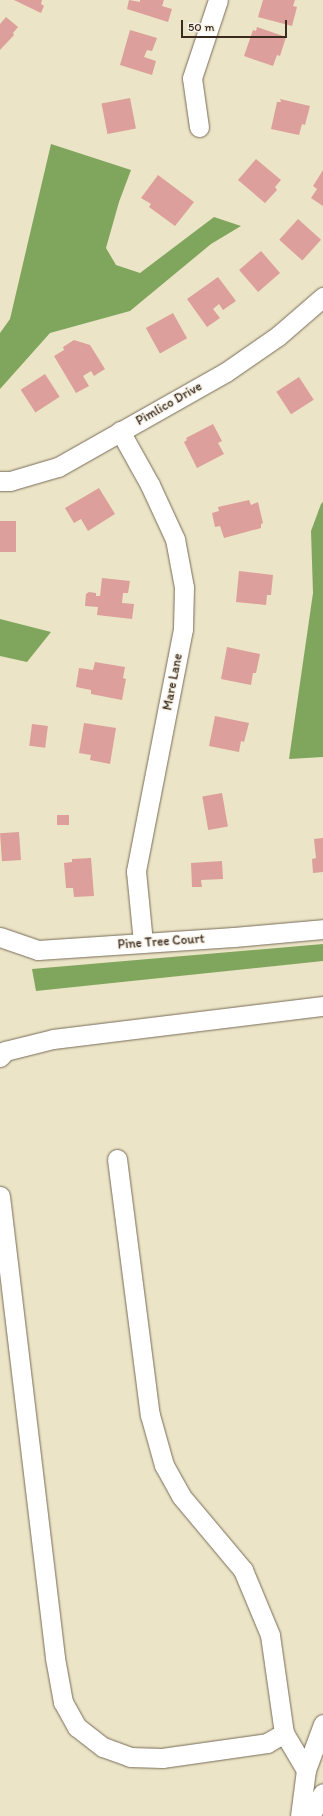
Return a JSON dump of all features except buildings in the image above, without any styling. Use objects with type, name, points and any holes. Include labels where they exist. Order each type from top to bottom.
[{"type":"street","points":[[199,126],[192,78],[218,0]]},
{"type":"street","name":"Pimlico Drive","points":[[0,481],[10,480],[58,467],[226,372],[278,336],[323,296]]},
{"type":"street","name":"Mare Lane","points":[[120,432],[150,485],[175,539],[184,587],[183,629],[136,871],[143,943]]},
{"type":"street","name":"Pine Tree Court","points":[[0,937],[38,950],[323,930]]},
{"type":"street","points":[[0,1057],[5,1052],[53,1040],[323,1006]]},
{"type":"street","points":[[117,1159],[150,1416],[164,1465],[182,1496],[243,1570],[270,1635],[284,1733],[306,1770],[313,1809]]},
{"type":"street","points":[[0,1196],[55,1658],[63,1702],[77,1726],[103,1747],[130,1757],[162,1758],[267,1743],[284,1733]]},
{"type":"street","points":[[306,1770],[323,1724]]},
{"type":"green space","points":[[51,144],[131,170],[119,202],[106,248],[116,265],[140,273],[214,217],[241,226],[211,244],[130,311],[50,333],[0,389],[0,333],[10,319]]},
{"type":"green space","points":[[323,502],[323,757],[289,759],[313,593],[311,531]]},
{"type":"green space","points":[[0,619],[51,632],[27,662],[0,656]]},
{"type":"green space","points":[[323,944],[323,961],[36,991],[32,969]]}]
